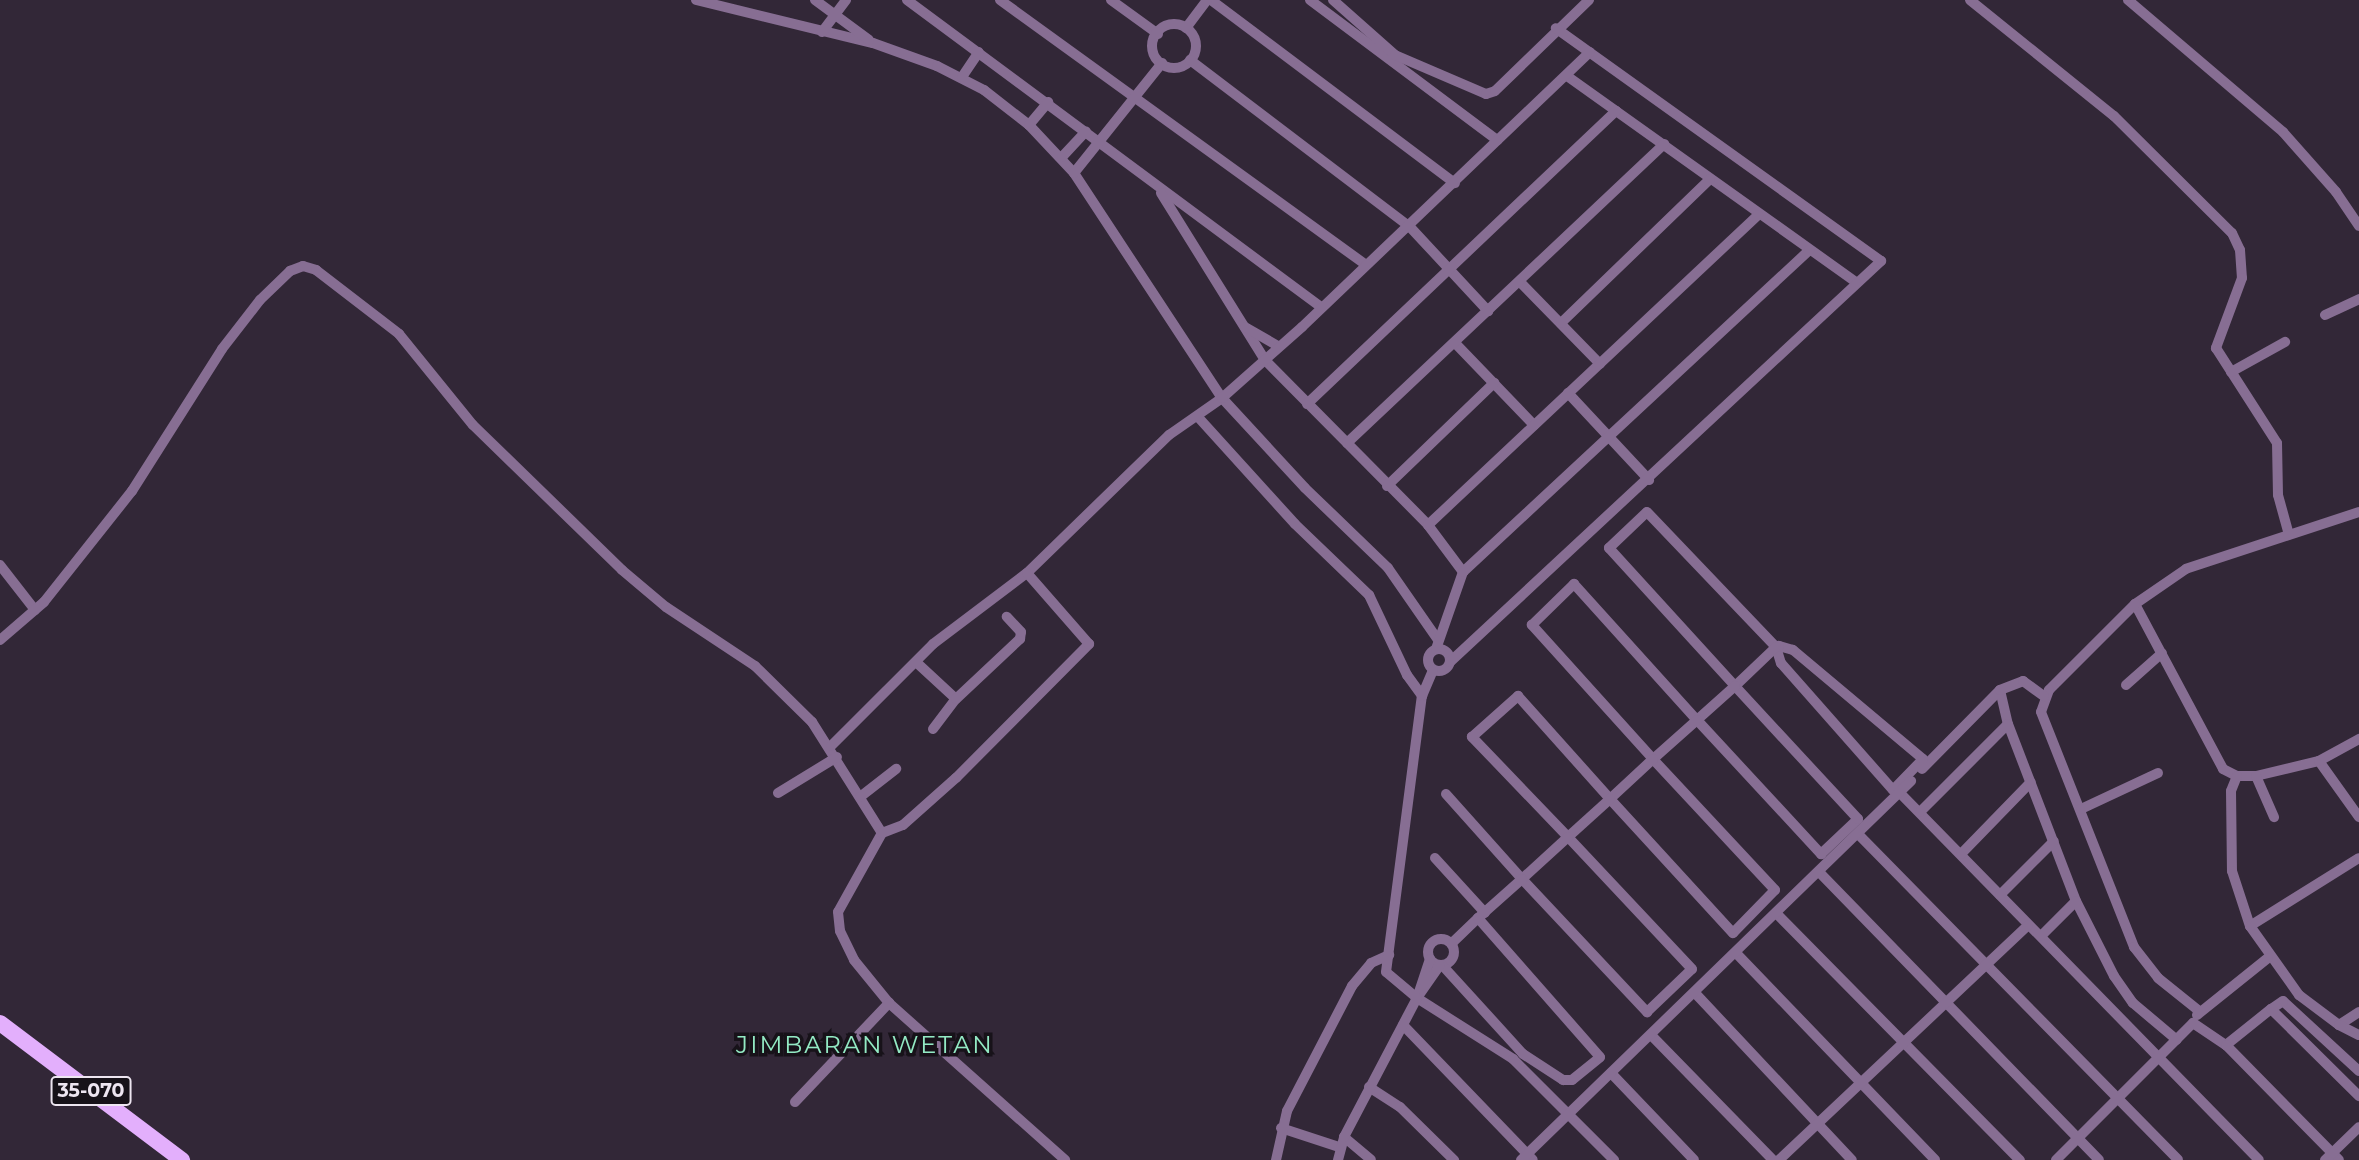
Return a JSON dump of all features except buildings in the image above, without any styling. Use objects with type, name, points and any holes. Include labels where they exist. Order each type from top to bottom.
[{"type":"main road","name":"35-070","points":[[0,1023],[182,1160]]},
{"type":"street","points":[[696,0],[873,43],[962,77],[1029,125],[1062,157],[1074,173],[1222,398],[1305,488],[1388,568],[1437,645],[1447,652],[1450,662]]},
{"type":"street","points":[[815,0],[873,43]]},
{"type":"street","points":[[822,32],[845,0]]},
{"type":"street","points":[[907,0],[1321,307]]},
{"type":"street","points":[[1000,0],[1366,265]]},
{"type":"street","points":[[1111,0],[1158,34]]},
{"type":"street","points":[[1186,29],[1209,0],[1455,183]]},
{"type":"street","points":[[1310,0],[1497,140]]},
{"type":"street","points":[[1333,0],[1395,55],[1486,94],[1495,91],[1556,29],[1589,0]]},
{"type":"street","points":[[1970,0],[2114,116],[2232,233],[2240,250],[2242,278],[2216,344],[2277,443],[2278,495],[2289,536]]},
{"type":"street","points":[[2128,0],[2283,132],[2336,192],[2359,226]]},
{"type":"street","points":[[1169,23],[1186,29],[1197,41],[1189,60],[1178,71],[1161,63],[1151,51],[1158,34],[1169,23]]},
{"type":"street","points":[[1433,670],[1443,671],[1857,283],[1879,267],[1879,257],[1556,29]]},
{"type":"street","points":[[962,77],[979,52]]},
{"type":"street","points":[[778,793],[834,751],[916,662],[1027,573],[1177,428],[1222,398],[1265,360],[1410,227],[1590,52]]},
{"type":"street","points":[[1189,60],[1410,227],[1488,311]]},
{"type":"street","points":[[1074,173],[1101,143],[1161,63]]},
{"type":"street","points":[[1567,76],[1758,215],[1857,283]]},
{"type":"street","points":[[1029,125],[1048,102]]},
{"type":"street","points":[[1307,404],[1616,111]]},
{"type":"street","points":[[1062,157],[1086,131]]},
{"type":"street","points":[[1347,443],[1521,283],[1664,144]]},
{"type":"street","points":[[1561,323],[1710,179]]},
{"type":"street","points":[[1157,187],[1265,360],[1428,525],[1463,572]]},
{"type":"street","points":[[1428,525],[1758,215]]},
{"type":"street","points":[[1614,1160],[1570,1113],[1513,1059],[1387,978],[1422,696],[1433,670],[1429,656],[1437,645],[1463,572],[1809,250]]},
{"type":"street","points":[[0,640],[35,610],[132,491],[239,326],[290,271],[307,267],[400,334],[461,411],[561,513],[666,607],[771,680],[834,751],[882,833]]},
{"type":"street","points":[[1521,283],[1600,364]]},
{"type":"street","points":[[2325,315],[2359,299]]},
{"type":"street","points":[[1244,326],[1279,346]]},
{"type":"street","points":[[2231,372],[2285,342]]},
{"type":"street","points":[[1455,343],[1534,425]]},
{"type":"street","points":[[1387,486],[1494,383]]},
{"type":"street","points":[[1568,393],[1648,480]]},
{"type":"street","points":[[1195,418],[1295,524],[1369,595],[1406,675],[1422,696]]},
{"type":"street","points":[[1446,794],[1647,1012],[1692,969],[1472,737],[1518,696],[1733,933],[1775,890],[1532,625],[1574,584],[1821,854],[1858,819],[1609,548],[1647,512],[1776,647],[1781,663],[1893,790],[1923,759],[1793,650],[1776,647]]},
{"type":"street","points":[[2359,512],[2186,569],[2135,604],[2044,696],[2043,722],[2081,809],[2134,947],[2158,978],[2332,1158],[2359,1127]]},
{"type":"street","points":[[0,565],[35,610]]},
{"type":"street","points":[[1027,573],[1089,644],[956,778],[903,825],[882,833],[842,898],[837,918],[854,960],[889,1003],[1065,1160]]},
{"type":"street","points":[[2135,604],[2217,762],[2237,776],[2256,776],[2319,761],[2359,739]]},
{"type":"street","points":[[933,729],[956,699],[1020,639],[1021,632],[1007,617]]},
{"type":"street","points":[[1451,944],[1776,647]]},
{"type":"street","points":[[2126,685],[2162,653]]},
{"type":"street","points":[[916,662],[956,699]]},
{"type":"street","points":[[1403,1025],[1527,1158],[1611,1073],[1859,835],[2000,690],[2023,681],[2044,696]]},
{"type":"street","points":[[2000,690],[2008,724],[2076,901],[2124,993],[2177,1040]]},
{"type":"street","points":[[1920,812],[2008,724]]},
{"type":"street","points":[[2319,761],[2359,817]]},
{"type":"street","points":[[860,797],[896,769]]},
{"type":"street","points":[[2081,809],[2158,773]]},
{"type":"street","points":[[2237,776],[2231,790],[2232,870],[2250,926],[2268,958],[2299,995],[2339,1026],[2359,1035]]},
{"type":"street","points":[[2256,776],[2274,817]]},
{"type":"street","points":[[1961,854],[2031,782]]},
{"type":"street","points":[[1900,793],[2028,925],[2161,1056],[2259,1160]]},
{"type":"street","points":[[1859,835],[2178,1160]]},
{"type":"street","points":[[2000,895],[2054,841]]},
{"type":"street","points":[[1435,858],[1600,1052],[1600,1057],[1572,1080],[1563,1080],[1523,1054],[1437,963],[1432,943],[1440,939],[1451,944]]},
{"type":"street","points":[[2250,926],[2359,858]]},
{"type":"street","points":[[1820,873],[2099,1160]]},
{"type":"street","points":[[2040,936],[2076,901]]},
{"type":"street","points":[[1777,914],[2020,1160]]},
{"type":"street","points":[[1779,1160],[2028,925]]},
{"type":"street","points":[[1338,1160],[1341,1142],[1417,998],[1437,963],[1452,958],[1451,944]]},
{"type":"street","points":[[1736,953],[1858,1084],[1936,1160]]},
{"type":"street","points":[[1276,1160],[1281,1128],[1352,986],[1370,963],[1389,955]]},
{"type":"street","points":[[2056,1160],[2196,1018],[2268,958]]},
{"type":"street","points":[[1695,993],[1852,1160]]},
{"type":"street","points":[[2225,1045],[2282,1001],[2359,1072]]},
{"type":"street","points":[[795,1102],[889,1003]]},
{"type":"street","points":[[2271,1009],[2359,1096]]},
{"type":"street","points":[[2339,1026],[2359,1013]]},
{"type":"street","points":[[1651,1035],[1773,1160]]},
{"type":"street","points":[[1611,1073],[1694,1160]]},
{"type":"street","points":[[1369,1087],[1401,1107],[1454,1160]]},
{"type":"street","points":[[1281,1128],[1341,1142],[1371,1160]]},
{"type":"district","name":"JIMBARAN WETAN","points":[[865,1045]]}]
